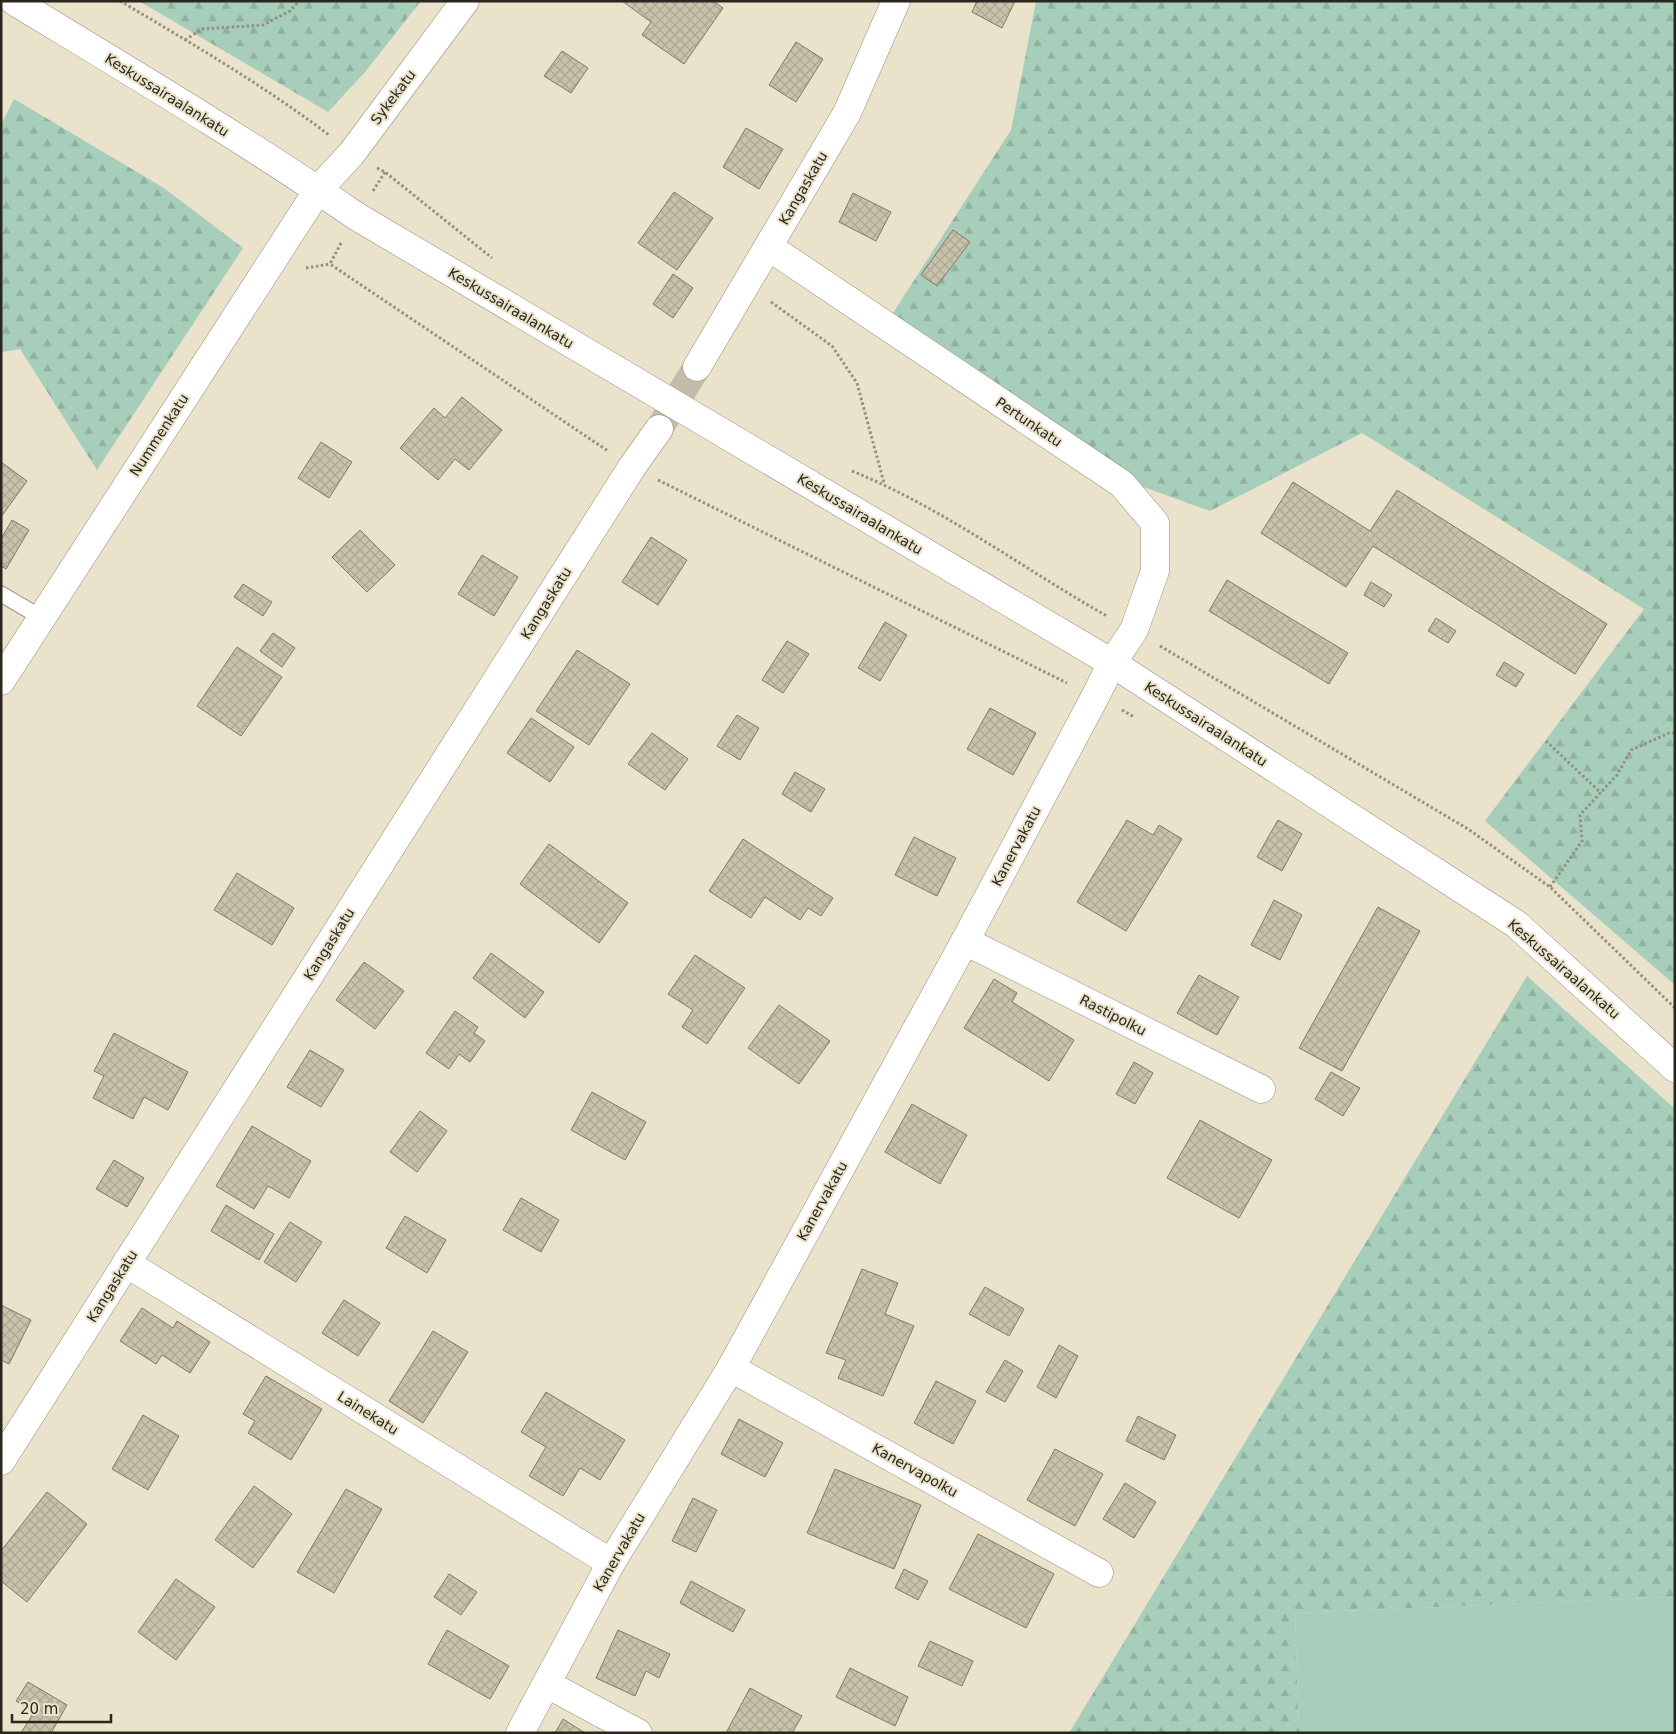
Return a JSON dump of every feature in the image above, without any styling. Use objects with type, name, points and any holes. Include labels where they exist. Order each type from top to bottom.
[{"type":"street","name":"Keskussairaalankatu","points":[[14,1],[155,87],[365,221],[1112,663],[1516,924],[1675,1068]]},
{"type":"street","name":"Sykekatu","points":[[318,190],[352,153],[465,1]]},
{"type":"street","name":"Kangaskatu","points":[[697,367],[847,113],[896,1]]},
{"type":"street","name":"Nummenkatu","points":[[1,681],[318,190]]},
{"type":"street","name":"Pertunkatu","points":[[769,247],[1122,484],[1155,523],[1155,571],[1134,630],[1112,663]]},
{"type":"street","name":"Kangaskatu","points":[[1,1461],[622,484],[659,429]]},
{"type":"street","name":"Kanervakatu","points":[[520,1733],[611,1563],[731,1368],[965,941],[1096,697],[1112,663]]},
{"type":"street","name":"Rastipolku","points":[[965,941],[1261,1089]]},
{"type":"street","name":"Lainekatu","points":[[126,1263],[611,1563]]},
{"type":"street","name":"Kanervapolku","points":[[731,1368],[1099,1573]]},
{"type":"street","points":[[547,1684],[638,1733]]},
{"type":"lane","points":[[1,594],[42,618]]},
{"type":"path","points":[[120,1],[270,94],[352,153],[385,172],[493,258]]},
{"type":"path","points":[[185,40],[202,29],[263,26],[290,11],[298,1]]},
{"type":"path","points":[[746,284],[832,346],[857,383],[884,484]]},
{"type":"path","points":[[850,470],[884,484],[928,507],[1080,600],[1134,630],[1468,829],[1550,887],[1675,1008]]},
{"type":"path","points":[[1550,887],[1582,842],[1580,815],[1617,775],[1631,750],[1669,733],[1675,733]]},
{"type":"path","points":[[1546,741],[1601,793]]},
{"type":"green space","points":[[139,1],[421,1],[365,72],[328,112]]},
{"type":"green space","points":[[1036,1],[1675,1],[1675,985],[1485,821],[1644,609],[1362,433],[1210,511],[1138,485],[893,313],[1011,130]]},
{"type":"green space","points":[[14,99],[164,188],[243,248],[97,470],[20,349],[1,352],[1,125]]},
{"type":"green space","points":[[1527,976],[1675,1109],[1675,1597],[1295,1613],[1299,1733],[1069,1733]]},
{"type":"green space","points":[[1675,1597],[1675,1733],[1299,1733],[1295,1613]]},
{"type":"building","points":[[622,1],[713,1],[723,8],[684,64],[642,35],[651,22]]},
{"type":"building","points":[[977,1],[1015,1],[1002,28],[972,12]]},
{"type":"building","points":[[796,42],[823,59],[796,102],[769,85]]},
{"type":"building","points":[[562,51],[588,68],[571,93],[544,76]]},
{"type":"building","points":[[746,128],[783,149],[759,189],[723,167]]},
{"type":"building","points":[[674,192],[713,218],[677,270],[638,243]]},
{"type":"building","points":[[853,193],[891,212],[876,241],[839,222]]},
{"type":"building","points":[[953,230],[970,242],[937,286],[921,275]]},
{"type":"building","points":[[673,274],[693,288],[673,318],[653,304]]},
{"type":"building","points":[[462,397],[502,430],[469,470],[455,459],[438,480],[400,448],[434,408],[445,418]]},
{"type":"building","points":[[321,442],[352,462],[329,498],[298,478]]},
{"type":"building","points":[[1,462],[27,481],[1,517]]},
{"type":"building","points":[[1293,482],[1370,531],[1397,490],[1607,624],[1575,674],[1373,546],[1346,587],[1261,533]]},
{"type":"building","points":[[12,520],[29,530],[6,569],[1,566],[1,539]]},
{"type":"building","points":[[360,530],[395,565],[367,592],[332,557]]},
{"type":"building","points":[[651,537],[687,560],[658,605],[622,582]]},
{"type":"building","points":[[482,555],[518,577],[494,616],[458,594]]},
{"type":"building","points":[[1227,580],[1348,653],[1329,684],[1209,611]]},
{"type":"building","points":[[1371,582],[1392,595],[1384,607],[1364,595]]},
{"type":"building","points":[[243,584],[272,602],[263,616],[234,597]]},
{"type":"building","points":[[1436,618],[1456,631],[1448,643],[1428,631]]},
{"type":"building","points":[[885,622],[907,635],[880,681],[858,668]]},
{"type":"building","points":[[273,633],[295,648],[282,667],[260,651]]},
{"type":"building","points":[[787,641],[809,654],[783,693],[762,680]]},
{"type":"building","points":[[237,647],[282,677],[241,736],[197,706]]},
{"type":"building","points":[[577,650],[630,684],[589,745],[536,711]]},
{"type":"building","points":[[1504,662],[1524,674],[1516,687],[1496,675]]},
{"type":"building","points":[[990,708],[1036,733],[1013,775],[967,749]]},
{"type":"building","points":[[737,715],[759,728],[740,760],[717,746]]},
{"type":"building","points":[[531,718],[574,747],[550,782],[507,753]]},
{"type":"building","points":[[652,733],[688,759],[665,790],[628,764]]},
{"type":"building","points":[[795,772],[825,789],[811,812],[782,794]]},
{"type":"building","points":[[1127,820],[1153,835],[1159,825],[1182,839],[1126,931],[1077,902]]},
{"type":"building","points":[[1278,820],[1302,834],[1282,871],[1257,857]]},
{"type":"building","points":[[914,837],[956,858],[937,896],[895,875]]},
{"type":"building","points":[[743,839],[833,898],[821,916],[808,908],[800,920],[765,897],[751,918],[709,891]]},
{"type":"building","points":[[549,844],[628,903],[599,943],[520,884]]},
{"type":"building","points":[[237,873],[294,908],[272,945],[214,910]]},
{"type":"building","points":[[1274,900],[1302,915],[1280,960],[1251,945]]},
{"type":"building","points":[[1378,907],[1420,931],[1342,1071],[1299,1048]]},
{"type":"building","points":[[491,953],[544,992],[525,1018],[473,978]]},
{"type":"building","points":[[695,955],[745,988],[707,1044],[682,1027],[693,1010],[668,994]]},
{"type":"building","points":[[364,962],[404,991],[375,1029],[336,1000]]},
{"type":"building","points":[[1199,975],[1239,997],[1217,1035],[1177,1013]]},
{"type":"building","points":[[994,979],[1017,993],[1012,1002],[1074,1040],[1049,1081],[964,1028]]},
{"type":"building","points":[[779,1005],[830,1041],[799,1084],[748,1048]]},
{"type":"building","points":[[455,1011],[478,1027],[474,1033],[485,1041],[470,1062],[459,1054],[449,1069],[426,1053]]},
{"type":"building","points":[[114,1033],[188,1072],[168,1110],[144,1097],[133,1119],[93,1098],[104,1076],[94,1071]]},
{"type":"building","points":[[310,1050],[344,1070],[321,1107],[287,1087]]},
{"type":"building","points":[[1134,1062],[1153,1073],[1135,1104],[1116,1094]]},
{"type":"building","points":[[1331,1072],[1360,1088],[1343,1116],[1315,1099]]},
{"type":"building","points":[[592,1092],[646,1122],[625,1160],[571,1130]]},
{"type":"building","points":[[912,1104],[967,1135],[940,1184],[885,1152]]},
{"type":"building","points":[[420,1111],[447,1131],[417,1172],[390,1152]]},
{"type":"building","points":[[1200,1120],[1272,1160],[1239,1218],[1167,1178]]},
{"type":"building","points":[[252,1126],[311,1161],[289,1198],[268,1186],[254,1209],[216,1186]]},
{"type":"building","points":[[114,1160],[144,1178],[127,1207],[96,1189]]},
{"type":"building","points":[[521,1198],[559,1220],[541,1252],[503,1230]]},
{"type":"building","points":[[226,1205],[274,1234],[259,1260],[211,1231]]},
{"type":"building","points":[[405,1216],[446,1240],[427,1273],[386,1248]]},
{"type":"building","points":[[290,1222],[322,1242],[296,1282],[264,1262]]},
{"type":"building","points":[[862,1269],[898,1283],[885,1314],[914,1326],[883,1396],[838,1378],[846,1360],[826,1353]]},
{"type":"building","points":[[985,1287],[1024,1309],[1009,1336],[969,1314]]},
{"type":"building","points":[[344,1300],[380,1323],[358,1356],[322,1333]]},
{"type":"building","points":[[1,1305],[31,1320],[9,1364],[1,1360]]},
{"type":"building","points":[[142,1308],[173,1328],[177,1321],[210,1342],[190,1373],[162,1355],[156,1364],[120,1341]]},
{"type":"building","points":[[433,1331],[468,1352],[423,1423],[389,1401]]},
{"type":"building","points":[[1059,1345],[1078,1356],[1056,1398],[1037,1387]]},
{"type":"building","points":[[1005,1360],[1023,1371],[1005,1402],[986,1392]]},
{"type":"building","points":[[266,1376],[322,1409],[291,1460],[248,1433],[255,1421],[243,1414]]},
{"type":"building","points":[[936,1381],[976,1401],[953,1444],[914,1423]]},
{"type":"building","points":[[546,1392],[625,1440],[600,1480],[580,1468],[563,1496],[529,1476],[546,1447],[521,1432]]},
{"type":"building","points":[[143,1415],[179,1436],[148,1490],[112,1469]]},
{"type":"building","points":[[1138,1416],[1176,1435],[1164,1460],[1126,1441]]},
{"type":"building","points":[[739,1419],[783,1443],[765,1477],[721,1454]]},
{"type":"building","points":[[1055,1449],[1103,1474],[1075,1526],[1027,1500]]},
{"type":"building","points":[[835,1469],[921,1505],[894,1569],[807,1533]]},
{"type":"building","points":[[1125,1483],[1156,1502],[1134,1538],[1103,1519]]},
{"type":"building","points":[[254,1486],[292,1514],[253,1568],[215,1540]]},
{"type":"building","points":[[346,1489],[382,1509],[334,1593],[297,1572]]},
{"type":"building","points":[[47,1492],[87,1524],[27,1602],[1,1581],[1,1551]]},
{"type":"building","points":[[693,1498],[717,1510],[696,1552],[672,1541]]},
{"type":"building","points":[[978,1534],[1054,1574],[1026,1628],[949,1589]]},
{"type":"building","points":[[904,1569],[928,1581],[918,1600],[895,1588]]},
{"type":"building","points":[[449,1574],[477,1592],[461,1615],[434,1597]]},
{"type":"building","points":[[176,1579],[215,1607],[176,1660],[138,1632]]},
{"type":"building","points":[[691,1581],[745,1610],[733,1632],[680,1603]]},
{"type":"building","points":[[447,1630],[509,1666],[490,1699],[428,1664]]},
{"type":"building","points":[[618,1630],[670,1654],[659,1678],[646,1671],[635,1696],[596,1678]]},
{"type":"building","points":[[930,1641],[973,1661],[962,1686],[918,1666]]},
{"type":"building","points":[[850,1668],[908,1697],[895,1726],[836,1697]]},
{"type":"building","points":[[28,1682],[67,1705],[51,1733],[21,1733],[34,1712],[16,1701]]},
{"type":"building","points":[[750,1688],[802,1716],[792,1733],[726,1733]]},
{"type":"building","points":[[563,1719],[585,1733],[555,1733]]},
{"type":"tunnel","points":[[659,429],[697,367]]}]
